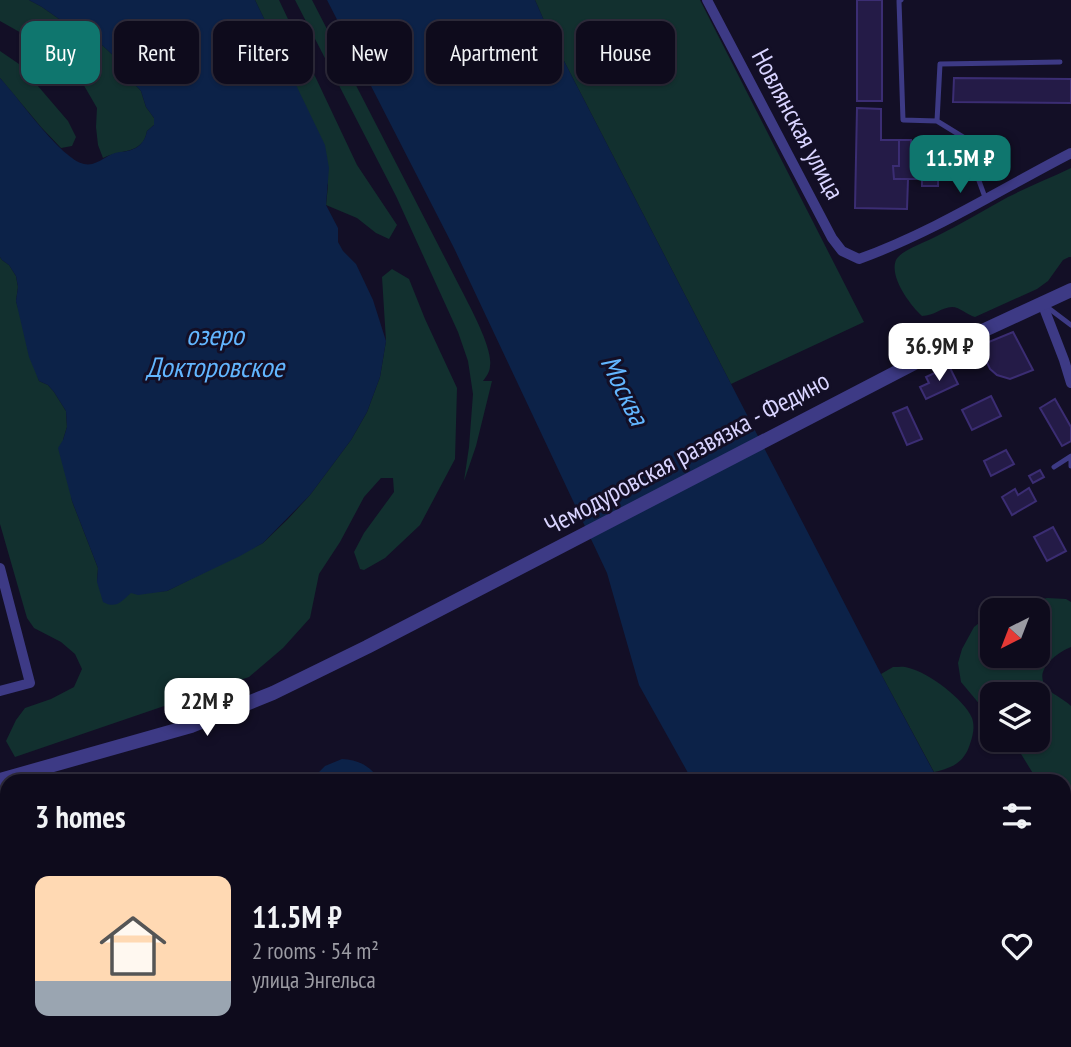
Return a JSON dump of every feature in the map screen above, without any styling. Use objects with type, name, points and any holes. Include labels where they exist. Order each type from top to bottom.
[{"type":"street","name":"Новлянская улица","points":[[710,1],[832,238],[842,251],[859,259],[884,250],[986,200]]},
{"type":"street","points":[[986,200],[1071,153]]},
{"type":"street","name":"Чемодуровская развязка - Федино","points":[[37,774],[191,726],[273,693],[367,648],[931,355],[1071,290]]},
{"type":"street","points":[[1042,303],[1071,383]]},
{"type":"street","points":[[0,568],[30,683],[0,691]]},
{"type":"lane","points":[[901,0],[903,120],[937,121],[963,137],[986,200]]},
{"type":"lane","points":[[937,121],[940,64],[1060,62]]},
{"type":"lane","points":[[1042,303],[1071,325]]},
{"type":"lane","points":[[1054,467],[1071,458],[1071,466]]},
{"type":"green space","points":[[0,0],[29,0],[62,21],[21,21],[21,33],[0,21]]},
{"type":"green space","points":[[255,0],[279,0],[289,21],[265,21]]},
{"type":"green space","points":[[295,0],[312,0],[327,29],[327,62],[313,35],[313,21],[306,21]]},
{"type":"green space","points":[[535,0],[700,0],[864,322],[731,384],[562,57],[562,21],[544,21]]},
{"type":"green space","points":[[100,43],[114,56],[114,84],[134,84],[141,91],[146,107],[154,118],[154,125],[136,148],[103,158],[98,145],[97,108],[83,84],[100,84]]},
{"type":"green space","points":[[0,51],[21,66],[21,84],[36,84],[68,121],[76,137],[72,146],[61,148],[0,78]]},
{"type":"green space","points":[[313,72],[357,165],[397,225],[389,239],[376,233],[357,218],[326,205],[328,185],[290,84],[313,84]]},
{"type":"green space","points":[[338,84],[355,84],[485,340],[490,366],[483,381],[492,381],[476,446],[464,481],[473,394],[468,361],[458,332],[396,196]]},
{"type":"green space","points":[[1071,168],[1071,257],[1063,260],[1048,281],[1037,289],[975,317],[952,307],[926,316],[917,311],[895,274],[899,256],[1008,197]]},
{"type":"green space","points":[[0,257],[16,276],[16,301],[39,381],[48,385],[66,411],[67,427],[63,440],[72,501],[98,568],[97,582],[131,593],[167,591],[263,543],[310,495],[351,440],[367,412],[380,377],[386,341],[382,277],[392,269],[409,279],[457,388],[455,459],[420,525],[385,558],[364,570],[360,569],[354,552],[364,533],[394,492],[393,478],[381,478],[364,497],[319,574],[310,618],[283,648],[249,677],[15,757],[6,741],[25,708],[74,687],[82,669],[75,654],[61,642],[34,628],[27,618],[0,524]]},
{"type":"green space","points":[[1050,598],[1071,602],[1071,647],[1050,662]]},
{"type":"green space","points":[[980,622],[980,668],[1045,668],[1043,682],[980,682],[980,705],[961,682],[958,663],[962,649],[974,627]]},
{"type":"green space","points":[[893,667],[907,667],[926,675],[954,695],[968,711],[973,721],[973,734],[964,756],[956,764],[934,772],[881,674]]},
{"type":"green space","points":[[1050,690],[1071,706],[1071,774],[1033,774],[1020,752],[1050,752]]},
{"type":"water","name":"озеро Докторовское","points":[[29,0],[255,0],[265,21],[213,21],[213,84],[296,84],[325,145],[329,168],[326,205],[338,228],[338,242],[356,264],[373,300],[386,341],[380,377],[367,412],[351,440],[310,495],[263,543],[167,591],[138,595],[131,593],[115,605],[103,602],[97,582],[98,568],[72,501],[58,448],[67,427],[66,411],[48,385],[39,381],[29,357],[16,301],[16,276],[0,257],[0,78],[64,151],[84,164],[94,164],[115,153],[138,147],[147,131],[154,125],[154,118],[146,107],[141,91],[134,84],[199,84],[199,21],[114,21],[114,56],[100,43],[100,21],[62,21]]},
{"type":"water","name":"Москва","points":[[327,0],[535,0],[544,21],[426,21],[426,84],[562,84],[562,57],[935,774],[689,774],[639,685],[607,573],[454,248],[370,84],[412,84],[412,21],[338,21]]},
{"type":"water","points":[[342,759],[364,765],[375,774],[317,774],[325,766]]},
{"type":"building","points":[[857,0],[882,0],[882,101],[857,101]]},
{"type":"building","points":[[954,78],[1071,79],[1071,103],[953,102]]},
{"type":"building","points":[[857,108],[881,109],[881,140],[899,140],[899,166],[893,166],[894,179],[908,179],[907,209],[855,208]]},
{"type":"building","points":[[899,140],[911,140],[911,150],[942,149],[943,158],[938,158],[938,186],[922,186],[922,179],[894,179],[893,166],[899,166]]},
{"type":"building","points":[[1013,332],[1033,370],[1010,379],[997,375],[990,369],[979,346]]},
{"type":"building","points":[[949,366],[958,384],[926,399],[920,387],[929,383],[926,377]]},
{"type":"building","points":[[991,396],[1001,416],[972,430],[962,410]]},
{"type":"building","points":[[1055,399],[1071,427],[1071,441],[1062,446],[1040,408]]},
{"type":"building","points":[[907,407],[922,439],[907,445],[893,413]]},
{"type":"building","points":[[1006,450],[1014,464],[991,476],[984,461]]},
{"type":"building","points":[[1040,470],[1044,477],[1033,483],[1029,476]]},
{"type":"building","points":[[1029,488],[1036,501],[1012,515],[1002,497],[1015,489],[1018,495]]},
{"type":"building","points":[[1053,527],[1066,551],[1047,561],[1034,537]]}]
